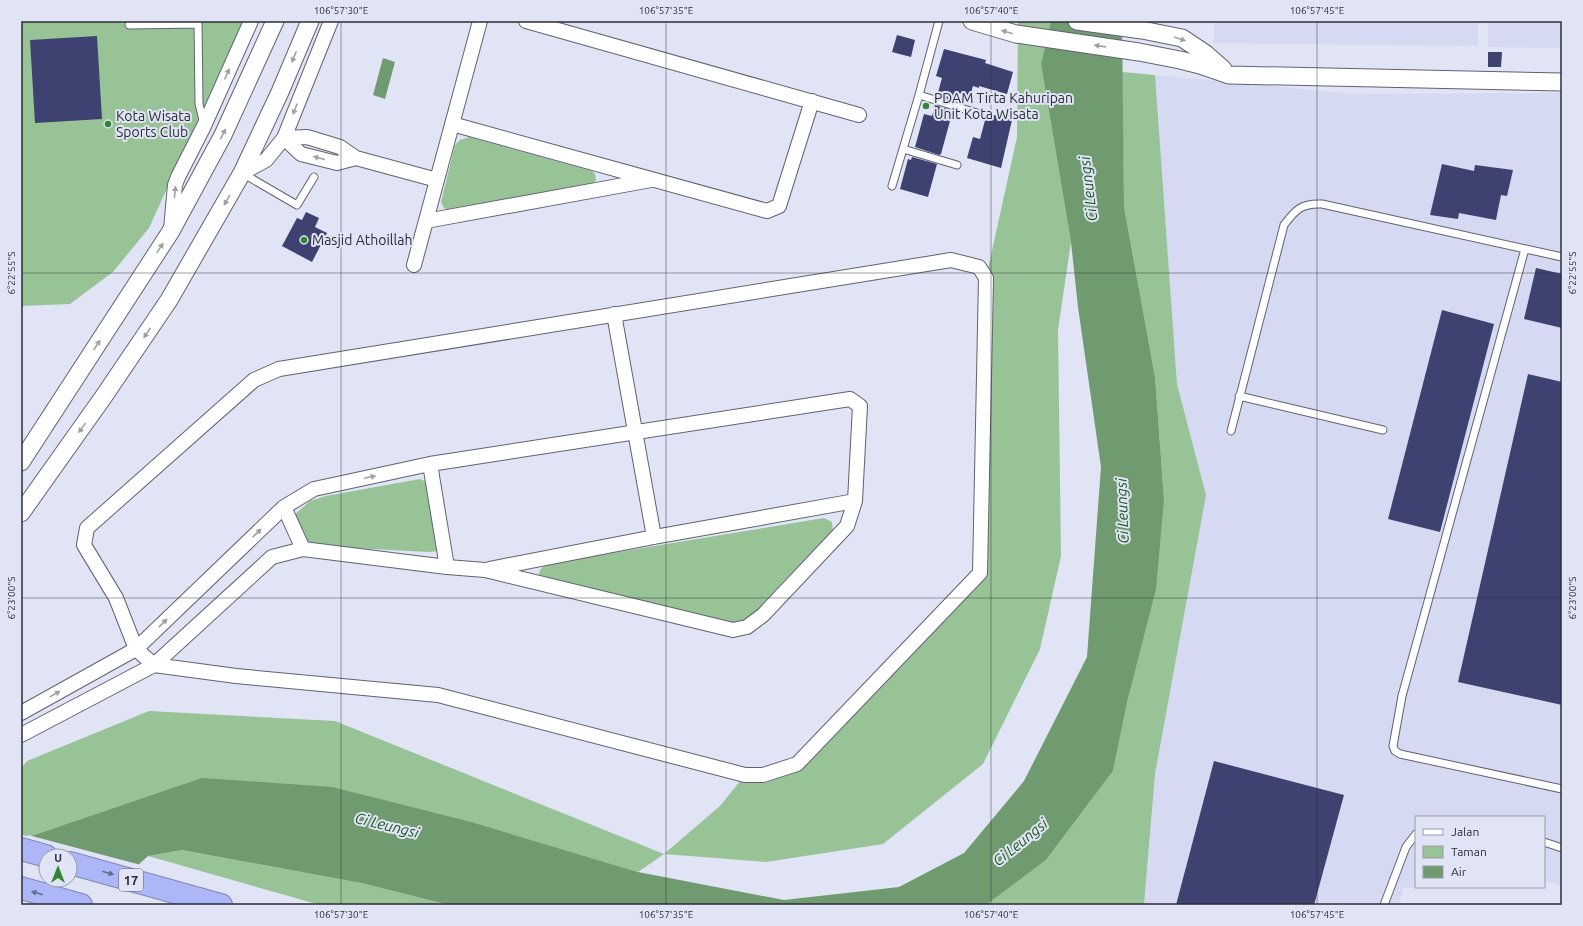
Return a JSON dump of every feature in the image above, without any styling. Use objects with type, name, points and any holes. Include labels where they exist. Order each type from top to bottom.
[{"type":"highway","points":[[21,849],[38,854]]},
{"type":"highway","name":"17","points":[[78,865],[222,905]]},
{"type":"highway","points":[[21,888],[81,905]]},
{"type":"street","points":[[171,231],[177,181],[204,126],[250,21]]},
{"type":"street","points":[[21,462],[171,231],[223,135],[275,21]]},
{"type":"street","points":[[21,513],[104,396],[169,300],[242,173],[280,92],[310,21]]},
{"type":"street","points":[[242,173],[266,160],[284,138],[331,21]]},
{"type":"street","points":[[414,265],[480,21]]},
{"type":"street","points":[[526,21],[859,115]]},
{"type":"street","points":[[972,21],[1016,34],[1139,52],[1200,65],[1229,75],[1562,82]]},
{"type":"street","points":[[1077,21],[1142,30],[1182,38],[1206,54],[1229,75]]},
{"type":"street","points":[[452,124],[767,211],[779,206],[812,101]]},
{"type":"street","points":[[284,138],[307,137],[340,147],[356,158],[437,180]]},
{"type":"street","points":[[426,221],[656,180]]},
{"type":"street","points":[[951,260],[979,267],[986,278],[980,573],[797,764],[763,775],[745,775],[438,695],[236,676],[154,665],[136,649],[116,598],[84,545],[87,528],[254,380],[279,369],[951,260]]},
{"type":"street","points":[[614,314],[654,537]]},
{"type":"street","points":[[21,713],[136,649],[284,507],[314,489],[430,464],[850,399],[860,406],[855,501],[847,526],[763,615],[747,627],[733,630],[485,570],[447,568],[303,549],[272,557],[154,665],[21,735]]},
{"type":"street","points":[[430,464],[447,568]]},
{"type":"street","points":[[485,570],[654,537],[855,501]]},
{"type":"street","points":[[284,507],[303,549]]},
{"type":"lane","points":[[892,186],[939,21]]},
{"type":"lane","points":[[129,25],[198,22],[199,104],[204,126]]},
{"type":"lane","points":[[919,95],[977,113]]},
{"type":"lane","points":[[903,149],[957,166]]},
{"type":"lane","points":[[242,173],[297,205],[314,177]]},
{"type":"lane","points":[[1231,430],[1284,225],[1293,213],[1302,206],[1312,203],[1322,204],[1562,256]]},
{"type":"lane","points":[[1525,249],[1402,696],[1393,746],[1395,751],[1400,754],[1562,789]]},
{"type":"lane","points":[[1239,396],[1383,430]]},
{"type":"lane","points":[[1384,905],[1406,847],[1415,835]]},
{"type":"lane","points":[[1545,842],[1562,848]]},
{"type":"shaded area","points":[[1214,21],[1478,21],[1478,46],[1214,43]]},
{"type":"shaded area","points":[[1488,21],[1562,21],[1562,48],[1488,47]]},
{"type":"shaded area","points":[[1155,75],[1355,94],[1562,93],[1562,886],[1545,881],[1545,816],[1415,816],[1415,888],[1403,888],[1399,905],[1144,905],[1155,774],[1206,495],[1177,384]]},
{"type":"green space","name":"Kota Wisata Sports Club","points":[[21,21],[243,21],[149,228],[113,272],[70,304],[21,306]]},
{"type":"green space","points":[[1018,21],[1051,21],[1041,64],[1071,242],[1058,330],[1061,556],[1040,649],[983,764],[883,844],[766,862],[664,854],[720,806],[745,775],[797,764],[980,573],[986,278],[1017,137]]},
{"type":"green space","points":[[1122,72],[1155,75],[1177,384],[1206,495],[1155,774],[1144,905],[986,905],[1046,860],[1113,771],[1128,698],[1164,499],[1155,377],[1124,207]]},
{"type":"green space","points":[[469,137],[592,171],[595,174],[596,180],[592,185],[449,211],[444,208],[441,202],[455,145],[460,140]]},
{"type":"green space","points":[[420,479],[429,483],[439,551],[429,552],[293,545],[285,523],[310,501],[326,496]]},
{"type":"green space","points":[[824,518],[832,522],[833,532],[747,622],[737,625],[539,579],[541,569],[551,563]]},
{"type":"green space","points":[[149,711],[335,721],[664,854],[638,872],[475,823],[29,837],[21,834],[21,768],[27,761]]},
{"type":"green space","points":[[182,850],[361,883],[449,905],[320,905],[148,856]]},
{"type":"water","name":"Ci Leungsi","points":[[1051,21],[1122,21],[1124,207],[1155,377],[1164,499],[1156,589],[1128,698],[1113,771],[1046,860],[986,905],[449,905],[361,883],[182,850],[148,856],[94,905],[21,905],[29,837],[202,778],[332,787],[475,823],[638,872],[784,900],[899,887],[964,853],[1024,781],[1087,657],[1101,467],[1078,307],[1071,242],[1041,64]]},
{"type":"water","points":[[383,58],[395,62],[385,99],[373,95]]},
{"type":"pier","points":[[28,835],[77,848],[38,848],[38,888],[78,888],[78,848],[141,865],[97,905],[21,905],[21,846]]},
{"type":"building","points":[[897,35],[915,40],[911,57],[892,52]]},
{"type":"building","points":[[97,36],[102,119],[35,123],[30,40]]},
{"type":"building","points":[[944,49],[986,60],[985,63],[1013,72],[1007,94],[979,86],[979,88],[973,86],[970,96],[955,92],[952,100],[937,96],[942,78],[936,76]]},
{"type":"building","points":[[1488,52],[1502,52],[1501,67],[1488,67]]},
{"type":"building","points":[[935,105],[950,110],[947,120],[950,121],[941,154],[939,155],[915,147],[924,114],[932,116]]},
{"type":"building","points":[[987,113],[1012,120],[1001,168],[967,158],[973,137],[980,139]]},
{"type":"building","points":[[912,157],[937,164],[928,197],[900,189],[908,159],[911,160]]},
{"type":"building","points":[[1442,164],[1474,171],[1475,165],[1513,170],[1507,196],[1501,195],[1496,220],[1459,213],[1458,219],[1430,215]]},
{"type":"building","name":"Masjid Athoillah","points":[[306,212],[319,218],[315,227],[327,233],[312,262],[282,246],[297,218],[302,220]]},
{"type":"building","points":[[1536,268],[1562,274],[1562,328],[1524,319]]},
{"type":"building","points":[[1442,310],[1494,324],[1440,532],[1388,519]]},
{"type":"building","points":[[1528,374],[1562,382],[1562,705],[1458,682]]},
{"type":"building","points":[[1214,761],[1344,795],[1314,905],[1176,905]]},
{"type":"place","name":"PDAM Tirta Kahuripan Unit Kota Wisata","points":[[926,106]]},
{"type":"place","name":"Kota Wisata Sports Club","points":[[108,124]]},
{"type":"place","name":"Masjid Athoillah","points":[[304,240]]}]
